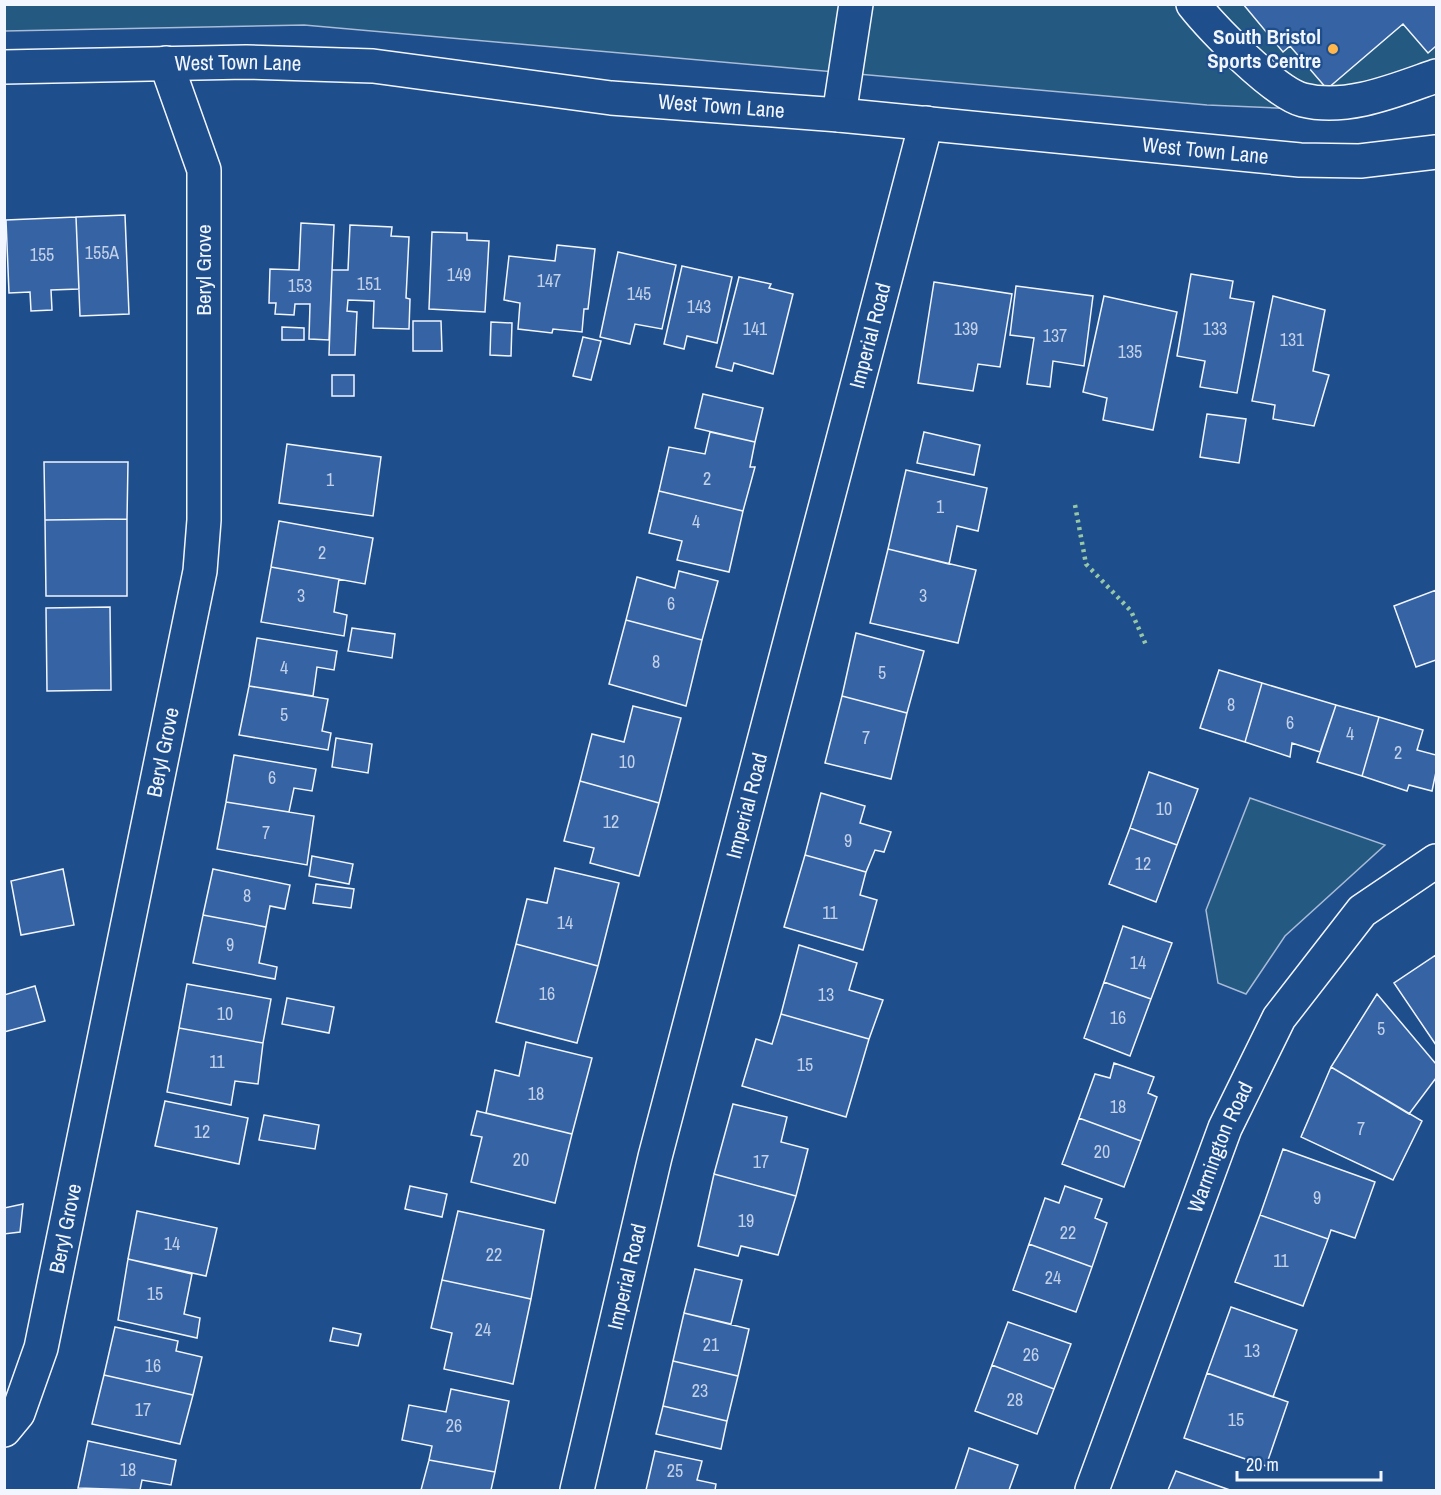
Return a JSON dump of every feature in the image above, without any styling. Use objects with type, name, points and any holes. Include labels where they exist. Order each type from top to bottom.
[{"type":"street","points":[[839,115],[856,4]]},
{"type":"street","points":[[1193,4],[1261,74],[1302,100],[1334,103],[1384,95],[1437,76]]},
{"type":"street","name":"West Town Lane","points":[[4,67],[166,63],[373,66],[611,98],[839,115],[1300,160],[1360,161],[1437,152]]},
{"type":"street","name":"Beryl Grove","points":[[4,1430],[18,1413],[41,1348],[200,571],[204,520],[204,170],[166,63]]},
{"type":"street","name":"Imperial Road","points":[[577,1491],[655,1157],[926,123]]},
{"type":"street","name":"Warmington Road","points":[[1092,1491],[1225,1128],[1279,1018],[1362,911],[1437,861]]},
{"type":"shaded area","name":"South Bristol Sports Centre","points":[[4,5],[1436,5],[1436,89],[1350,111],[1207,105],[304,25],[5,31]]},
{"type":"shaded area","points":[[1250,798],[1385,845],[1285,936],[1246,994],[1218,983],[1206,910]]},
{"type":"building","name":"South Bristol Sports Centre","points":[[1243,4],[1436,4],[1436,46],[1428,53],[1403,24],[1327,89],[1290,46],[1283,52]]},
{"type":"building","points":[[125,215],[129,314],[80,316],[76,217]]},
{"type":"building","points":[[76,217],[79,289],[51,290],[52,310],[31,311],[30,292],[9,293],[6,220]]},
{"type":"building","points":[[301,223],[334,225],[329,340],[309,339],[310,304],[295,304],[294,315],[275,314],[276,303],[269,303],[270,269],[299,270]]},
{"type":"building","points":[[350,225],[392,227],[391,236],[409,237],[406,298],[410,299],[409,329],[373,328],[374,301],[348,300],[347,311],[357,312],[355,355],[329,355],[332,270],[348,270]]},
{"type":"building","points":[[432,232],[467,233],[467,240],[489,241],[485,312],[429,309]]},
{"type":"building","points":[[557,245],[595,249],[588,309],[584,309],[582,332],[553,329],[552,333],[518,329],[520,303],[504,300],[509,256],[555,261]]},
{"type":"building","points":[[618,252],[676,265],[662,329],[635,324],[630,344],[600,337]]},
{"type":"building","points":[[682,266],[732,277],[717,343],[687,336],[684,349],[664,344]]},
{"type":"building","points":[[1191,274],[1233,281],[1230,298],[1254,302],[1237,393],[1200,387],[1205,361],[1177,356]]},
{"type":"building","points":[[739,277],[771,284],[769,288],[793,294],[773,374],[734,363],[732,371],[716,367]]},
{"type":"building","points":[[934,282],[1012,294],[1000,367],[978,364],[973,391],[918,383]]},
{"type":"building","points":[[1016,286],[1093,296],[1084,366],[1053,361],[1050,387],[1027,384],[1034,338],[1010,335]]},
{"type":"building","points":[[1104,296],[1177,312],[1153,430],[1103,420],[1107,398],[1083,392]]},
{"type":"building","points":[[1273,296],[1325,310],[1313,371],[1329,375],[1314,426],[1273,419],[1275,405],[1252,401]]},
{"type":"building","points":[[413,321],[441,321],[442,351],[413,351]]},
{"type":"building","points":[[491,322],[512,323],[511,356],[490,355]]},
{"type":"building","points":[[282,327],[304,328],[304,340],[282,340]]},
{"type":"building","points":[[583,337],[601,341],[591,380],[573,376]]},
{"type":"building","points":[[332,375],[354,375],[354,396],[332,396]]},
{"type":"building","points":[[703,394],[763,408],[755,442],[695,428]]},
{"type":"building","points":[[1207,414],[1246,419],[1239,463],[1200,457]]},
{"type":"building","points":[[710,432],[755,442],[750,467],[755,467],[743,511],[659,491],[669,447],[705,454]]},
{"type":"building","points":[[924,432],[980,445],[974,475],[917,463]]},
{"type":"building","points":[[287,444],[381,457],[373,516],[279,503]]},
{"type":"building","points":[[44,462],[128,462],[127,519],[45,520]]},
{"type":"building","points":[[906,470],[987,488],[978,531],[957,526],[949,564],[888,549]]},
{"type":"building","points":[[659,491],[743,511],[729,572],[677,560],[682,541],[649,533]]},
{"type":"building","points":[[127,519],[127,596],[46,596],[45,520]]},
{"type":"building","points":[[279,521],[373,538],[365,584],[271,567]]},
{"type":"building","points":[[888,549],[976,570],[958,643],[870,623]]},
{"type":"building","points":[[271,567],[339,579],[334,612],[347,615],[344,636],[261,622]]},
{"type":"building","points":[[679,571],[718,581],[702,640],[626,620],[637,577],[675,588]]},
{"type":"building","points":[[1436,590],[1436,660],[1416,667],[1394,606]]},
{"type":"building","points":[[110,607],[111,690],[47,691],[46,608]]},
{"type":"building","points":[[626,620],[702,640],[686,706],[609,684]]},
{"type":"building","points":[[352,628],[395,634],[392,658],[348,651]]},
{"type":"building","points":[[856,633],[924,651],[907,713],[842,696]]},
{"type":"building","points":[[257,638],[337,651],[334,670],[317,667],[313,696],[249,686]]},
{"type":"building","points":[[1219,670],[1262,683],[1245,742],[1200,728]]},
{"type":"building","points":[[1262,683],[1336,705],[1320,752],[1292,743],[1290,757],[1245,742]]},
{"type":"building","points":[[249,686],[328,699],[322,731],[331,733],[328,750],[239,735]]},
{"type":"building","points":[[842,696],[907,713],[891,779],[825,763]]},
{"type":"building","points":[[1336,705],[1379,717],[1362,776],[1317,762]]},
{"type":"building","points":[[633,706],[681,718],[659,803],[580,781],[592,734],[624,742]]},
{"type":"building","points":[[1379,717],[1423,730],[1417,750],[1436,755],[1436,772],[1432,791],[1409,785],[1407,791],[1362,776]]},
{"type":"building","points":[[336,738],[372,744],[368,773],[332,767]]},
{"type":"building","points":[[234,755],[316,769],[312,791],[294,788],[289,812],[226,802]]},
{"type":"building","points":[[1149,772],[1198,789],[1177,845],[1130,828]]},
{"type":"building","points":[[580,781],[659,803],[639,876],[590,863],[594,848],[564,841]]},
{"type":"building","points":[[821,793],[865,806],[860,823],[891,832],[884,852],[875,850],[866,872],[805,855]]},
{"type":"building","points":[[226,802],[314,816],[307,865],[217,849]]},
{"type":"building","points":[[1130,828],[1177,845],[1156,902],[1109,884]]},
{"type":"building","points":[[805,855],[866,872],[860,895],[877,900],[863,950],[784,927]]},
{"type":"building","points":[[312,856],[353,864],[349,884],[309,876]]},
{"type":"building","points":[[555,868],[619,883],[598,966],[516,944],[527,899],[547,903]]},
{"type":"building","points":[[63,869],[74,925],[21,935],[11,881]]},
{"type":"building","points":[[213,869],[290,885],[285,909],[270,906],[266,927],[203,915]]},
{"type":"building","points":[[316,884],[354,889],[351,908],[313,903]]},
{"type":"building","points":[[203,915],[266,927],[259,963],[277,967],[275,979],[193,963]]},
{"type":"building","points":[[1123,926],[1172,943],[1151,999],[1104,982]]},
{"type":"building","points":[[516,944],[598,966],[577,1043],[496,1022]]},
{"type":"building","points":[[799,945],[857,963],[849,990],[883,1000],[869,1039],[781,1014]]},
{"type":"building","points":[[1436,955],[1436,1045],[1394,983]]},
{"type":"building","points":[[1104,982],[1151,999],[1130,1056],[1084,1038]]},
{"type":"building","points":[[187,984],[271,999],[263,1043],[179,1028]]},
{"type":"building","points":[[35,986],[45,1021],[4,1032],[4,995]]},
{"type":"building","points":[[1377,994],[1436,1064],[1436,1078],[1409,1114],[1331,1067]]},
{"type":"building","points":[[287,998],[334,1007],[329,1033],[282,1024]]},
{"type":"building","points":[[781,1014],[869,1039],[846,1117],[742,1086],[756,1039],[772,1044]]},
{"type":"building","points":[[179,1028],[263,1043],[258,1084],[235,1081],[231,1105],[167,1092]]},
{"type":"building","points":[[526,1042],[592,1058],[572,1134],[486,1113],[495,1070],[519,1076]]},
{"type":"building","points":[[1114,1063],[1154,1077],[1148,1093],[1157,1097],[1141,1141],[1079,1118],[1095,1074],[1110,1078]]},
{"type":"building","points":[[1331,1067],[1422,1121],[1393,1180],[1301,1137]]},
{"type":"building","points":[[165,1101],[248,1118],[239,1164],[155,1146]]},
{"type":"building","points":[[733,1104],[787,1117],[781,1142],[808,1149],[796,1196],[714,1174]]},
{"type":"building","points":[[477,1111],[572,1134],[555,1203],[471,1182],[482,1137],[471,1135]]},
{"type":"building","points":[[264,1115],[319,1125],[315,1149],[259,1140]]},
{"type":"building","points":[[1079,1118],[1141,1141],[1124,1187],[1062,1164]]},
{"type":"building","points":[[1283,1149],[1375,1182],[1355,1238],[1331,1230],[1328,1239],[1260,1215]]},
{"type":"building","points":[[714,1174],[796,1196],[778,1255],[741,1246],[738,1256],[698,1246]]},
{"type":"building","points":[[410,1186],[447,1194],[442,1217],[405,1209]]},
{"type":"building","points":[[1065,1186],[1102,1199],[1095,1218],[1107,1223],[1092,1267],[1029,1244],[1045,1198],[1059,1203]]},
{"type":"building","points":[[23,1204],[20,1232],[4,1234],[4,1208]]},
{"type":"building","points":[[137,1211],[217,1228],[206,1276],[128,1259]]},
{"type":"building","points":[[458,1211],[544,1230],[531,1299],[442,1280]]},
{"type":"building","points":[[1260,1215],[1328,1239],[1303,1306],[1235,1282]]},
{"type":"building","points":[[1029,1244],[1092,1267],[1076,1312],[1013,1290]]},
{"type":"building","points":[[128,1259],[192,1274],[184,1314],[200,1318],[197,1338],[118,1320]]},
{"type":"building","points":[[695,1269],[742,1280],[731,1324],[684,1313]]},
{"type":"building","points":[[442,1280],[531,1299],[513,1384],[444,1369],[452,1333],[431,1328]]},
{"type":"building","points":[[1231,1307],[1297,1330],[1273,1397],[1207,1373]]},
{"type":"building","points":[[684,1313],[749,1329],[738,1376],[673,1361]]},
{"type":"building","points":[[1008,1322],[1071,1344],[1054,1389],[992,1365]]},
{"type":"building","points":[[115,1327],[178,1341],[176,1351],[202,1357],[193,1395],[104,1375]]},
{"type":"building","points":[[333,1328],[361,1334],[358,1346],[330,1341]]},
{"type":"building","points":[[673,1361],[738,1376],[727,1421],[663,1406]]},
{"type":"building","points":[[992,1365],[1054,1389],[1037,1434],[975,1411]]},
{"type":"building","points":[[1207,1373],[1288,1402],[1266,1466],[1184,1438]]},
{"type":"building","points":[[104,1375],[193,1395],[180,1444],[92,1424]]},
{"type":"building","points":[[451,1389],[509,1401],[495,1472],[429,1460],[432,1446],[402,1440],[409,1405],[446,1412]]},
{"type":"building","points":[[663,1406],[727,1421],[721,1449],[656,1434]]},
{"type":"building","points":[[88,1441],[176,1460],[171,1485],[142,1480],[140,1490],[78,1488]]},
{"type":"building","points":[[969,1448],[1018,1465],[1009,1490],[955,1490]]},
{"type":"building","points":[[655,1451],[702,1461],[697,1480],[716,1484],[715,1490],[646,1490]]},
{"type":"building","points":[[429,1460],[495,1472],[491,1490],[421,1490]]},
{"type":"building","points":[[1176,1471],[1230,1490],[1168,1490]]},
{"type":"hedge","points":[[1075,505],[1086,564],[1131,611],[1146,645]]},
{"type":"place","name":"South Bristol Sports Centre","points":[[1333,49]]}]
